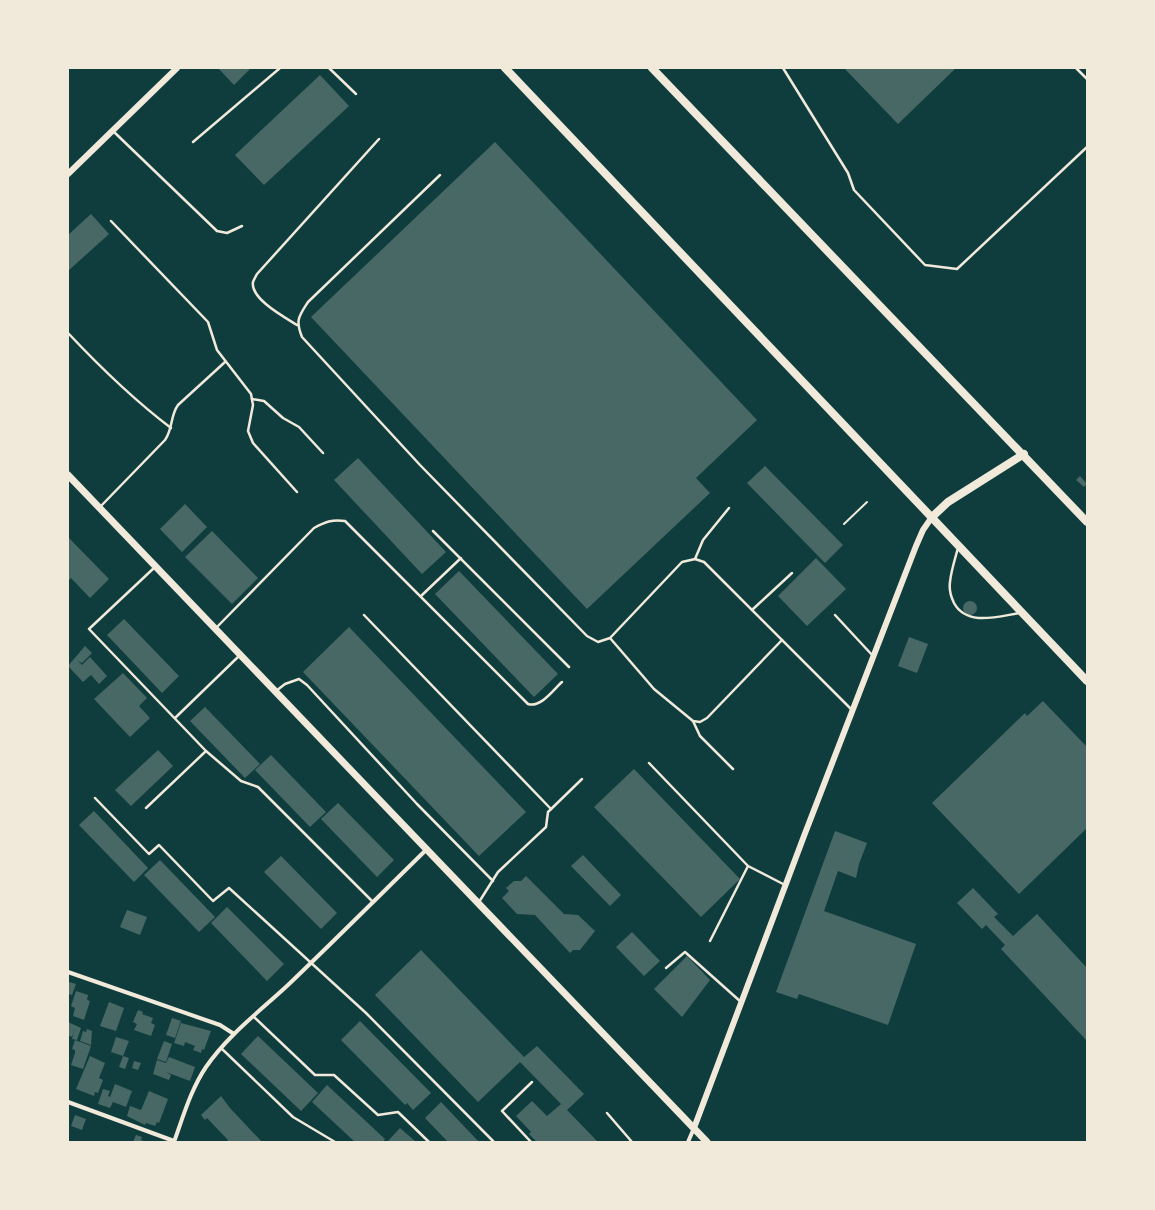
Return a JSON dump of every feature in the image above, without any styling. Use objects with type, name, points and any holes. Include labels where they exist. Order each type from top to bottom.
[{"type":"main road","points":[[505,68],[1087,681]]},
{"type":"main road","points":[[652,68],[1024,454],[1087,522]]},
{"type":"main road","points":[[932,517],[948,502],[1024,454]]},
{"type":"main road","points":[[68,475],[427,849],[477,904],[707,1142]]},
{"type":"street","points":[[68,174],[177,68]]},
{"type":"street","points":[[688,1142],[873,656],[916,546],[923,530],[932,517]]},
{"type":"street","points":[[68,1102],[174,1141],[196,1085],[206,1067],[221,1048],[234,1034],[310,964],[427,849]]},
{"type":"street","points":[[68,972],[220,1025],[234,1034]]},
{"type":"lane","points":[[193,142],[280,68]]},
{"type":"lane","points":[[329,68],[356,94]]},
{"type":"lane","points":[[783,68],[848,173],[854,190],[925,265],[957,269],[1087,147]]},
{"type":"lane","points":[[1076,68],[1087,80]]},
{"type":"lane","points":[[113,130],[217,231],[227,233],[242,226]]},
{"type":"lane","points":[[379,139],[257,274],[253,283],[254,290],[264,302],[297,325],[302,336],[420,465],[587,636],[598,642],[610,638],[682,562],[695,559],[704,562],[852,710]]},
{"type":"lane","points":[[297,325],[299,316],[308,302],[440,175]]},
{"type":"lane","points":[[111,221],[208,322],[213,342],[225,362],[246,386],[252,399],[253,405],[248,431],[253,444],[297,492]]},
{"type":"lane","points":[[68,333],[90,356],[149,411],[171,428]]},
{"type":"lane","points":[[100,508],[165,440],[171,428],[173,412],[178,405],[225,362]]},
{"type":"lane","points":[[252,399],[264,402],[283,418],[299,427],[323,453]]},
{"type":"lane","points":[[695,559],[703,540],[728,508]]},
{"type":"lane","points":[[216,628],[314,528],[324,522],[335,520],[345,521],[528,704],[538,704],[562,682]]},
{"type":"lane","points":[[433,531],[569,667]]},
{"type":"lane","points":[[958,546],[950,583],[951,597],[957,608],[969,617],[982,618],[1022,613]]},
{"type":"lane","points":[[421,596],[460,558]]},
{"type":"lane","points":[[156,566],[89,629],[206,751],[241,781],[258,787],[373,902]]},
{"type":"lane","points":[[752,610],[792,573]]},
{"type":"lane","points":[[364,615],[551,809]]},
{"type":"lane","points":[[835,615],[873,656]]},
{"type":"lane","points":[[610,638],[654,689],[693,721],[700,736],[733,769]]},
{"type":"lane","points":[[693,721],[700,722],[707,718],[782,640]]},
{"type":"lane","points":[[175,718],[241,655]]},
{"type":"lane","points":[[276,691],[294,680],[300,679],[307,685],[417,804],[493,881]]},
{"type":"lane","points":[[146,808],[206,751]]},
{"type":"lane","points":[[649,763],[748,866],[785,885]]},
{"type":"lane","points":[[477,904],[498,872],[546,827],[548,812],[582,779]]},
{"type":"lane","points":[[95,798],[149,854],[159,846],[213,901],[229,888],[310,964],[366,1013],[494,1142]]},
{"type":"lane","points":[[710,941],[748,866]]},
{"type":"lane","points":[[666,968],[685,952],[741,1003]]},
{"type":"lane","points":[[254,1017],[315,1075],[334,1075],[378,1115],[398,1112],[429,1142]]},
{"type":"lane","points":[[221,1048],[293,1117],[335,1142]]},
{"type":"lane","points":[[531,1142],[502,1111],[532,1082]]},
{"type":"lane","points":[[607,1113],[632,1142]]},
{"type":"path","points":[[844,524],[867,502]]},
{"type":"building","points":[[251,68],[234,85],[219,69]]},
{"type":"building","points":[[844,68],[956,68],[898,124]]},
{"type":"building","points":[[320,75],[349,106],[264,185],[235,155]]},
{"type":"building","points":[[495,142],[757,420],[696,478],[710,493],[587,609],[311,317]]},
{"type":"building","points":[[91,214],[109,234],[68,271],[68,235]]},
{"type":"building","points":[[358,458],[446,552],[422,574],[334,480]]},
{"type":"building","points":[[765,466],[843,545],[825,563],[747,483]]},
{"type":"building","points":[[1080,476],[1087,484],[1084,487],[1076,480]]},
{"type":"building","points":[[185,504],[207,527],[182,552],[160,529]]},
{"type":"building","points":[[212,531],[258,578],[232,604],[185,557]]},
{"type":"building","points":[[68,537],[109,579],[90,598],[71,578],[68,581]]},
{"type":"building","points":[[816,558],[846,589],[807,626],[778,596]]},
{"type":"building","points":[[459,571],[558,674],[534,697],[435,594]]},
{"type":"building","points":[[970,601],[975,603],[977,608],[975,613],[970,615],[965,613],[963,608],[965,603]]},
{"type":"building","points":[[124,619],[179,676],[162,693],[107,635]]},
{"type":"building","points":[[349,627],[526,812],[479,856],[303,672]]},
{"type":"building","points":[[909,637],[928,644],[917,673],[898,666]]},
{"type":"building","points":[[85,646],[92,653],[82,663],[78,661],[82,665],[90,657],[107,676],[99,684],[91,675],[83,682],[68,666]]},
{"type":"building","points":[[123,673],[147,698],[139,706],[150,718],[130,737],[94,699]]},
{"type":"building","points":[[1043,701],[1087,747],[1087,828],[1019,894],[932,803],[1025,713],[1027,716]]},
{"type":"building","points":[[205,707],[260,764],[245,778],[190,721]]},
{"type":"building","points":[[158,750],[173,766],[131,806],[115,790]]},
{"type":"building","points":[[271,755],[326,812],[310,827],[255,770]]},
{"type":"building","points":[[634,769],[740,879],[701,917],[594,807]]},
{"type":"building","points":[[338,803],[394,860],[377,877],[321,819]]},
{"type":"building","points":[[94,811],[148,868],[134,882],[79,825]]},
{"type":"building","points":[[835,831],[867,843],[859,864],[856,878],[838,871],[824,911],[916,944],[888,1025],[799,994],[797,999],[776,992]]},
{"type":"building","points":[[583,855],[621,895],[610,906],[571,866]]},
{"type":"building","points":[[281,856],[337,913],[321,929],[264,872]]},
{"type":"building","points":[[160,860],[215,917],[199,932],[144,875]]},
{"type":"building","points":[[526,876],[564,914],[578,915],[595,931],[580,950],[573,950],[570,953],[535,915],[517,914],[502,898],[509,891],[506,888],[514,881],[521,881]]},
{"type":"building","points":[[973,888],[998,914],[994,917],[1013,936],[1037,914],[1087,968],[1087,1041],[1001,949],[1005,945],[986,925],[982,929],[957,903]]},
{"type":"building","points":[[227,907],[284,964],[267,981],[211,923]]},
{"type":"building","points":[[127,910],[147,917],[140,935],[120,927]]},
{"type":"building","points":[[632,932],[660,961],[644,976],[616,947]]},
{"type":"building","points":[[421,950],[524,1057],[537,1046],[584,1094],[567,1110],[598,1142],[537,1142],[529,1134],[531,1132],[516,1116],[532,1101],[547,1116],[561,1104],[520,1062],[478,1102],[375,995]]},
{"type":"building","points":[[687,956],[710,980],[682,1017],[654,989]]},
{"type":"building","points":[[69,982],[76,984],[72,995],[68,994]]},
{"type":"building","points":[[76,991],[88,995],[87,1000],[90,1001],[84,1020],[73,1016],[75,1008],[71,1006]]},
{"type":"building","points":[[109,1002],[124,1008],[116,1031],[100,1026]]},
{"type":"building","points":[[138,1010],[143,1012],[142,1014],[153,1018],[151,1023],[155,1025],[151,1036],[134,1030],[137,1024],[133,1022]]},
{"type":"building","points":[[172,1018],[181,1021],[175,1038],[166,1035]]},
{"type":"building","points":[[360,1021],[431,1093],[413,1110],[407,1103],[405,1105],[341,1040]]},
{"type":"building","points":[[68,1022],[81,1028],[77,1040],[72,1039],[75,1028],[72,1037],[68,1035]]},
{"type":"building","points":[[181,1023],[211,1031],[204,1050],[202,1049],[201,1053],[193,1050],[195,1046],[185,1042],[184,1046],[174,1043]]},
{"type":"building","points":[[87,1029],[92,1031],[91,1045],[80,1041],[83,1031],[86,1032]]},
{"type":"building","points":[[258,1036],[318,1093],[301,1111],[241,1054]]},
{"type":"building","points":[[116,1037],[129,1041],[123,1056],[111,1052]]},
{"type":"building","points":[[75,1040],[91,1046],[83,1069],[71,1065],[75,1053],[75,1050],[72,1049]]},
{"type":"building","points":[[164,1041],[172,1044],[166,1062],[157,1059]]},
{"type":"building","points":[[90,1056],[105,1063],[99,1078],[103,1080],[98,1093],[95,1092],[94,1096],[76,1089]]},
{"type":"building","points":[[123,1056],[129,1058],[125,1069],[119,1067]]},
{"type":"building","points":[[169,1057],[195,1067],[190,1081],[166,1072],[171,1075],[169,1080],[153,1074],[157,1060],[166,1063]]},
{"type":"building","points":[[134,1061],[141,1063],[138,1070],[132,1068]]},
{"type":"building","points":[[115,1084],[132,1091],[126,1107],[113,1102],[110,1108],[98,1104],[103,1089],[110,1091],[108,1096],[110,1097]]},
{"type":"building","points":[[327,1085],[385,1139],[383,1142],[355,1142],[312,1102]]},
{"type":"building","points":[[149,1091],[168,1099],[159,1123],[157,1122],[155,1126],[146,1123],[145,1125],[127,1116],[130,1106],[141,1110]]},
{"type":"building","points":[[221,1096],[230,1108],[262,1142],[226,1142],[228,1140],[207,1118],[205,1120],[201,1115]]},
{"type":"building","points":[[441,1102],[479,1142],[448,1142],[425,1118]]},
{"type":"building","points":[[75,1115],[86,1119],[82,1130],[71,1126]]},
{"type":"building","points":[[400,1128],[416,1142],[387,1142]]},
{"type":"building","points":[[136,1135],[142,1137],[141,1140],[147,1142],[133,1142]]}]
